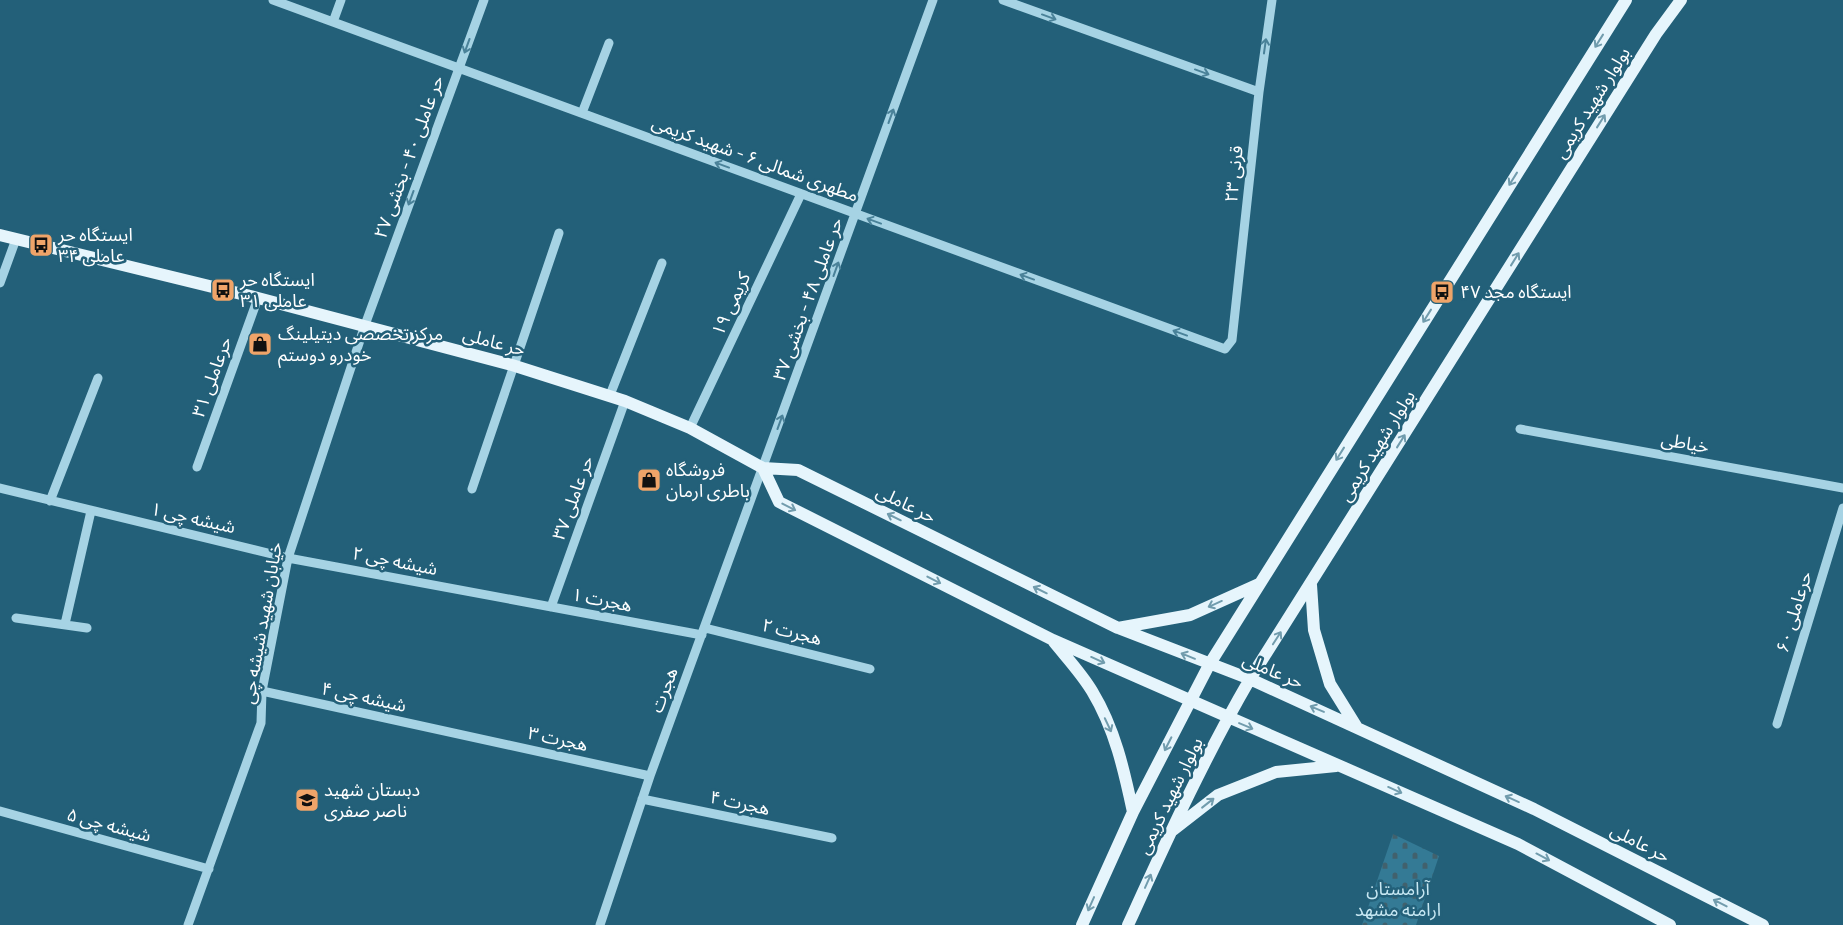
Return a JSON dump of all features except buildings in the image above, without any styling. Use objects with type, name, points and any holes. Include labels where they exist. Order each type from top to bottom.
[{"type":"main road","name":"بولوار شهید کریمی","points":[[1082,925],[1133,812],[1209,665],[1626,0]]},
{"type":"main road","name":"بولوار شهید کریمی","points":[[1128,925],[1169,834],[1228,717],[1250,679],[1656,34],[1681,0]]},
{"type":"main road","name":"حر عاملی","points":[[0,235],[365,325],[610,394],[690,428],[763,468],[798,470],[1118,628],[1209,665],[1250,679],[1356,726],[1534,809],[1763,925]]},
{"type":"main road","points":[[763,468],[779,502],[1053,640],[1518,844],[1670,925]]},
{"type":"main road","points":[[1118,628],[1190,615],[1259,584]]},
{"type":"main road","points":[[1310,585],[1314,630],[1330,684],[1356,726]]},
{"type":"main road","points":[[1053,640],[1092,691],[1119,749],[1133,812]]},
{"type":"main road","points":[[1169,834],[1218,795],[1276,772],[1339,766]]},
{"type":"street","name":"مطهری شمالی ۶ - شهید کریمی","points":[[273,0],[1225,349]]},
{"type":"street","points":[[334,22],[341,0]]},
{"type":"street","name":"حر عاملی ۴۰ - بخشی ۲۷","points":[[365,325],[484,0]]},
{"type":"street","name":"حر عاملی ۴۸ - بخشی ۳۷","points":[[763,468],[933,0]]},
{"type":"street","points":[[1003,0],[1259,92]]},
{"type":"street","name":"قرنی ۲۳","points":[[1225,349],[1232,340],[1259,92],[1272,0]]},
{"type":"street","points":[[582,113],[609,43]]},
{"type":"street","name":"کریمی ۱۹","points":[[690,428],[801,194]]},
{"type":"street","points":[[472,489],[512,365],[559,232]]},
{"type":"street","points":[[0,283],[16,239]]},
{"type":"street","points":[[610,394],[662,263]]},
{"type":"street","name":"حرعاملی ۳۱","points":[[197,467],[258,298]]},
{"type":"street","name":"خیابان شهید شیشه چی","points":[[188,925],[261,723],[262,691],[288,558],[365,325]]},
{"type":"street","points":[[50,501],[98,378]]},
{"type":"street","name":"حر عاملی ۳۷","points":[[551,607],[625,401]]},
{"type":"street","name":"خیاطی","points":[[1520,429],[1843,488]]},
{"type":"street","name":"هجرت","points":[[600,925],[650,776],[763,468]]},
{"type":"street","name":"شیشه چی ۱","points":[[0,488],[288,558]]},
{"type":"street","name":"حرعاملی ۶۰","points":[[1777,724],[1843,508]]},
{"type":"street","points":[[64,624],[91,511]]},
{"type":"street","name":"شیشه چی ۲","points":[[288,558],[496,597]]},
{"type":"street","name":"هجرت ۱","points":[[496,597],[704,631]]},
{"type":"street","points":[[16,618],[87,628]]},
{"type":"street","name":"هجرت ۲","points":[[704,631],[870,669]]},
{"type":"street","name":"شیشه چی ۴","points":[[262,691],[459,734]]},
{"type":"street","name":"هجرت ۳","points":[[459,734],[650,776]]},
{"type":"street","name":"هجرت ۴","points":[[642,799],[832,838]]},
{"type":"street","name":"شیشه چی ۵","points":[[0,811],[209,869]]},
{"type":"green space","name":"آرامستان ارامنه مشهد","points":[[1393,834],[1439,856],[1416,925],[1362,925]]},
{"type":"place","name":"ایستگاه حر عاملی ۳۴","points":[[41,245]]},
{"type":"place","name":"ایستگاه حر عاملی ۳۱","points":[[223,290]]},
{"type":"place","name":"ایستگاه مجد ۴۷","points":[[1442,292]]},
{"type":"place","name":"مرکز تخصصی دیتیلینگ خودرو دوستم","points":[[260,344]]},
{"type":"place","name":"فروشگاه باطری ارمان","points":[[649,480]]},
{"type":"place","name":"دبستان شهید ناصر صفری","points":[[307,800]]}]
